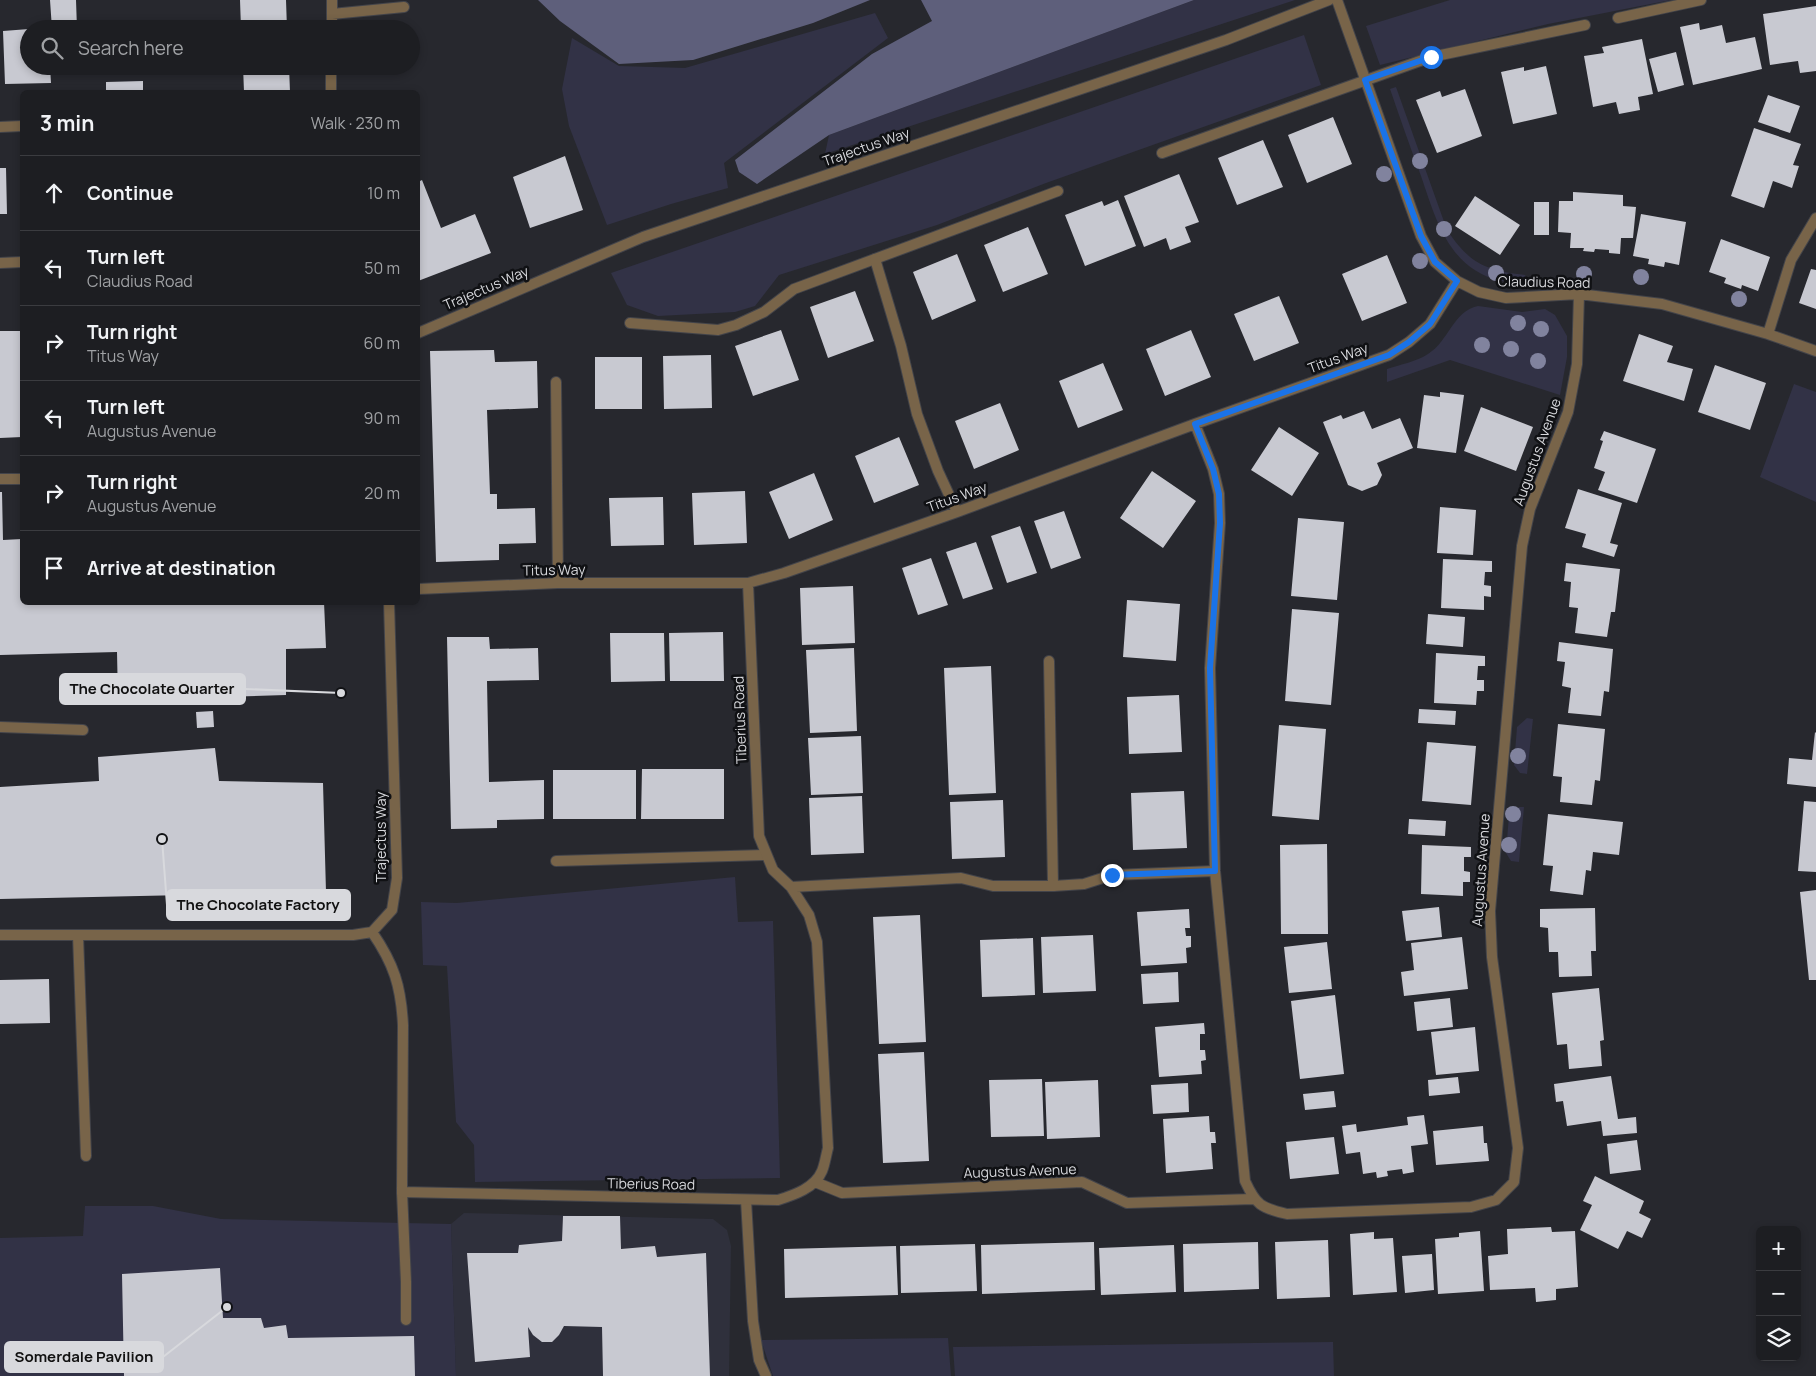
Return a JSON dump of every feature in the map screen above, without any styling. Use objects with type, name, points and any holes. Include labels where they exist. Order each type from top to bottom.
[{"type":"street","points":[[332,0],[332,20]]},
{"type":"street","name":"Trajectus Way","points":[[420,332],[642,237],[1226,40],[1329,0]]},
{"type":"street","name":"Claudius Road","points":[[1337,0],[1421,236],[1435,262],[1457,281],[1479,292],[1506,298],[1579,294],[1662,304],[1768,334],[1816,351]]},
{"type":"street","points":[[1618,18],[1701,0]]},
{"type":"street","points":[[332,14],[404,7]]},
{"type":"street","points":[[1162,152],[1431,57],[1585,25]]},
{"type":"street","points":[[331,75],[331,90]]},
{"type":"street","points":[[0,127],[20,126]]},
{"type":"street","points":[[630,323],[718,330],[736,325],[764,312],[794,289],[1058,191]]},
{"type":"street","points":[[1768,334],[1791,260],[1816,218]]},
{"type":"street","points":[[874,259],[901,346],[917,414],[938,471],[957,512]]},
{"type":"street","points":[[0,262],[20,262]]},
{"type":"street","name":"Titus Way","points":[[420,589],[558,582],[748,583],[784,574],[1389,355],[1409,342],[1430,324],[1457,281]]},
{"type":"street","name":"Augustus Avenue","points":[[815,1182],[842,1193],[1082,1182],[1127,1203],[1253,1199],[1268,1210],[1287,1214],[1471,1207],[1496,1200],[1514,1182],[1518,1148],[1492,957],[1490,911],[1522,546],[1530,508],[1568,412],[1577,364],[1579,294]]},
{"type":"street","points":[[556,382],[558,582]]},
{"type":"street","points":[[1195,424],[1213,469],[1219,494],[1220,523],[1210,668],[1215,871],[1246,1181],[1253,1199]]},
{"type":"street","points":[[0,480],[20,479]]},
{"type":"street","name":"Tiberius Road","points":[[402,1192],[778,1200],[796,1194],[815,1182],[822,1172],[828,1148],[817,942],[809,915],[791,887],[773,870],[758,836],[748,583]]},
{"type":"street","name":"Trajectus Way","points":[[372,932],[392,910],[397,878],[389,605]]},
{"type":"street","points":[[1049,661],[1053,886]]},
{"type":"street","points":[[0,727],[83,730]]},
{"type":"street","points":[[556,861],[766,855]]},
{"type":"street","points":[[791,887],[961,878],[992,886],[1053,886],[1084,884],[1112,875],[1215,871]]},
{"type":"street","points":[[0,935],[353,935],[372,932],[384,949],[397,978],[402,998],[402,1192],[406,1320]]},
{"type":"street","points":[[78,935],[86,1156]]},
{"type":"street","points":[[746,1200],[753,1321],[759,1360],[766,1376]]},
{"type":"shaded area","points":[[538,0],[870,0],[813,23],[693,60],[619,64],[560,21]]},
{"type":"shaded area","points":[[921,0],[1194,0],[829,135],[757,184],[739,172],[735,160],[872,54],[932,21]]},
{"type":"shaded area","points":[[1194,0],[1295,0],[825,154],[829,135]]},
{"type":"shaded area","points":[[1450,0],[1671,0],[1548,24],[1380,65],[1366,26]]},
{"type":"shaded area","points":[[875,13],[888,38],[724,163],[728,188],[607,225],[569,126],[562,89],[572,38],[619,66],[685,68]]},
{"type":"shaded area","points":[[1304,35],[1321,85],[1046,183],[937,225],[779,275],[755,306],[735,312],[658,316],[627,305],[611,273]]},
{"type":"shaded area","points":[[1396,87],[1447,230],[1463,251],[1471,258],[1489,268],[1525,275],[1528,281],[1501,281],[1483,275],[1469,266],[1447,240],[1439,225],[1390,89]]},
{"type":"shaded area","points":[[1478,306],[1522,312],[1545,309],[1555,315],[1567,336],[1567,357],[1560,395],[1450,360],[1387,382],[1387,369],[1414,361],[1428,354],[1441,342],[1463,314]]},
{"type":"shaded area","points":[[1794,384],[1816,392],[1816,502],[1760,477]]},
{"type":"shaded area","points":[[1527,718],[1533,719],[1527,774],[1520,773],[1514,765],[1517,727]]},
{"type":"shaded area","points":[[1519,807],[1524,807],[1519,862],[1511,861],[1506,853],[1509,815]]},
{"type":"shaded area","points":[[735,877],[738,922],[773,921],[780,1178],[475,1182],[474,1145],[456,1122],[447,966],[423,965],[421,902],[457,903]]},
{"type":"shaded area","points":[[85,1206],[153,1206],[221,1219],[451,1224],[456,1376],[0,1376],[0,1238],[83,1236]]},
{"type":"shaded area","points":[[464,1213],[713,1219],[727,1230],[731,1246],[729,1376],[456,1376],[451,1224]]},
{"type":"shaded area","points":[[948,1338],[951,1376],[773,1376],[761,1340]]},
{"type":"shaded area","points":[[1333,1342],[1334,1376],[955,1376],[953,1347]]},
{"type":"building","points":[[50,0],[76,0],[77,20],[51,20]]},
{"type":"building","points":[[240,0],[286,0],[287,20],[241,20]]},
{"type":"building","points":[[1816,6],[1816,71],[1800,73],[1798,61],[1770,65],[1763,14]]},
{"type":"building","points":[[1699,23],[1700,30],[1722,25],[1726,43],[1755,37],[1762,69],[1693,85],[1680,27]]},
{"type":"building","points":[[20,30],[20,75],[51,75],[51,83],[5,84],[3,31]]},
{"type":"building","points":[[1642,39],[1653,94],[1638,97],[1640,110],[1619,114],[1616,102],[1593,107],[1584,56],[1604,53],[1602,47]]},
{"type":"building","points":[[1676,52],[1684,85],[1658,92],[1649,59]]},
{"type":"building","points":[[1546,66],[1557,114],[1513,124],[1501,72],[1524,67],[1524,71]]},
{"type":"building","points":[[243,75],[289,75],[290,90],[244,90]]},
{"type":"building","points":[[143,81],[143,90],[106,90],[106,82]]},
{"type":"building","points":[[1465,89],[1482,136],[1437,153],[1416,100],[1440,91],[1442,97]]},
{"type":"building","points":[[1768,95],[1800,106],[1790,133],[1758,122]]},
{"type":"building","points":[[1333,117],[1352,164],[1307,183],[1288,135]]},
{"type":"building","points":[[1754,128],[1801,144],[1793,165],[1799,166],[1792,188],[1773,181],[1764,208],[1731,196]]},
{"type":"building","points":[[1263,140],[1283,187],[1237,205],[1218,158]]},
{"type":"building","points":[[565,156],[583,210],[530,228],[513,177]]},
{"type":"building","points":[[0,168],[6,168],[7,214],[0,214]]},
{"type":"building","points":[[1179,174],[1199,222],[1185,227],[1191,242],[1170,250],[1166,238],[1144,247],[1124,196]]},
{"type":"building","points":[[422,180],[441,228],[475,214],[491,253],[420,280],[420,181]]},
{"type":"building","points":[[1573,192],[1623,195],[1623,206],[1636,207],[1633,238],[1621,238],[1620,254],[1609,253],[1609,250],[1595,249],[1594,252],[1583,251],[1584,248],[1570,248],[1571,233],[1558,232],[1559,201],[1573,201]]},
{"type":"building","points":[[1475,196],[1520,225],[1500,255],[1455,226]]},
{"type":"building","points":[[1118,200],[1136,246],[1085,266],[1065,215],[1102,201],[1104,206]]},
{"type":"building","points":[[1534,202],[1549,202],[1549,235],[1534,235]]},
{"type":"building","points":[[1641,214],[1686,222],[1679,265],[1665,262],[1664,267],[1648,264],[1649,259],[1633,256]]},
{"type":"building","points":[[1028,227],[1048,274],[1003,292],[984,245]]},
{"type":"building","points":[[1721,239],[1770,257],[1758,291],[1742,285],[1741,289],[1724,283],[1726,278],[1709,272]]},
{"type":"building","points":[[957,254],[976,301],[932,320],[913,272]]},
{"type":"building","points":[[1387,255],[1407,303],[1362,321],[1342,274]]},
{"type":"building","points":[[1811,269],[1816,270],[1816,309],[1799,303]]},
{"type":"building","points":[[855,291],[874,341],[828,358],[810,307]]},
{"type":"building","points":[[1279,296],[1299,343],[1254,361],[1234,314]]},
{"type":"building","points":[[781,330],[799,380],[753,396],[735,346]]},
{"type":"building","points":[[1191,330],[1211,377],[1165,396],[1146,349]]},
{"type":"building","points":[[0,331],[20,331],[20,437],[0,438]]},
{"type":"building","points":[[1639,334],[1673,346],[1667,362],[1693,369],[1684,401],[1623,381]]},
{"type":"building","points":[[494,350],[495,362],[537,361],[538,408],[487,410],[490,494],[497,494],[497,509],[535,508],[536,543],[499,544],[499,560],[436,562],[430,351]]},
{"type":"building","points":[[711,355],[712,408],[664,409],[663,356]]},
{"type":"building","points":[[595,357],[642,357],[642,409],[595,409]]},
{"type":"building","points":[[1103,363],[1123,410],[1078,428],[1059,381]]},
{"type":"building","points":[[1715,365],[1766,383],[1750,430],[1698,412]]},
{"type":"building","points":[[1440,392],[1464,395],[1456,453],[1417,448],[1424,395],[1440,397]]},
{"type":"building","points":[[1000,403],[1019,450],[974,469],[955,421]]},
{"type":"building","points":[[1481,407],[1533,427],[1516,471],[1464,451]]},
{"type":"building","points":[[1364,411],[1372,429],[1400,418],[1413,448],[1377,463],[1382,475],[1377,485],[1362,491],[1348,485],[1323,422],[1341,415],[1343,419]]},
{"type":"building","points":[[1279,427],[1319,453],[1292,496],[1251,470]]},
{"type":"building","points":[[1604,431],[1656,449],[1637,503],[1598,490],[1605,472],[1594,468],[1603,441],[1600,440]]},
{"type":"building","points":[[899,437],[919,485],[874,503],[855,456]]},
{"type":"building","points":[[1152,471],[1196,501],[1163,548],[1120,518]]},
{"type":"building","points":[[814,473],[833,520],[789,539],[769,492]]},
{"type":"building","points":[[1578,489],[1622,503],[1610,543],[1618,545],[1614,557],[1582,547],[1586,534],[1565,528]]},
{"type":"building","points":[[745,491],[747,543],[694,545],[692,493]]},
{"type":"building","points":[[0,492],[2,492],[3,540],[20,539],[20,605],[324,605],[326,648],[286,649],[286,695],[118,700],[117,652],[0,655]]},
{"type":"building","points":[[663,497],[664,545],[611,546],[609,498]]},
{"type":"building","points":[[1440,507],[1476,510],[1473,555],[1437,553]]},
{"type":"building","points":[[1064,511],[1081,558],[1051,569],[1034,521]]},
{"type":"building","points":[[1298,518],[1344,522],[1337,600],[1291,596]]},
{"type":"building","points":[[1020,526],[1037,573],[1007,583],[991,536]]},
{"type":"building","points":[[976,542],[993,589],[963,599],[946,552]]},
{"type":"building","points":[[931,558],[948,605],[918,615],[902,568]]},
{"type":"building","points":[[1443,559],[1492,561],[1492,572],[1485,572],[1484,585],[1491,586],[1491,597],[1484,596],[1484,610],[1441,608]]},
{"type":"building","points":[[1566,563],[1620,569],[1615,612],[1611,612],[1607,637],[1575,633],[1578,608],[1569,607],[1571,582],[1564,581]]},
{"type":"building","points":[[853,586],[855,643],[802,645],[800,588]]},
{"type":"building","points":[[1127,600],[1180,604],[1176,661],[1123,657]]},
{"type":"building","points":[[1292,609],[1339,613],[1331,705],[1285,701]]},
{"type":"building","points":[[1428,614],[1465,617],[1463,647],[1426,644]]},
{"type":"building","points":[[723,632],[724,681],[670,681],[669,633]]},
{"type":"building","points":[[610,633],[664,633],[665,681],[611,682]]},
{"type":"building","points":[[447,637],[489,637],[490,649],[538,648],[539,680],[487,681],[489,782],[544,780],[544,819],[497,820],[497,828],[451,829]]},
{"type":"building","points":[[1559,642],[1613,649],[1609,692],[1604,691],[1601,716],[1568,713],[1571,688],[1562,686],[1565,662],[1557,661]]},
{"type":"building","points":[[854,648],[857,731],[810,733],[806,650]]},
{"type":"building","points":[[1436,653],[1485,656],[1485,666],[1478,666],[1477,680],[1484,680],[1484,691],[1477,691],[1476,705],[1434,703]]},
{"type":"building","points":[[991,666],[996,793],[949,795],[944,668]]},
{"type":"building","points":[[1179,695],[1182,752],[1129,754],[1127,697]]},
{"type":"building","points":[[1419,709],[1456,711],[1455,725],[1418,723]]},
{"type":"building","points":[[213,711],[214,727],[197,728],[196,712]]},
{"type":"building","points":[[1558,724],[1605,729],[1600,781],[1595,780],[1592,805],[1560,802],[1562,777],[1553,776]]},
{"type":"building","points":[[1279,725],[1326,729],[1319,820],[1272,816]]},
{"type":"building","points":[[1815,732],[1816,787],[1787,784],[1789,758],[1812,760]]},
{"type":"building","points":[[861,736],[863,793],[811,795],[808,738]]},
{"type":"building","points":[[1427,742],[1476,746],[1471,805],[1422,801]]},
{"type":"building","points":[[215,748],[219,781],[323,783],[326,892],[0,899],[0,787],[99,781],[98,757]]},
{"type":"building","points":[[642,769],[724,769],[724,819],[641,819]]},
{"type":"building","points":[[553,770],[636,770],[636,819],[553,819]]},
{"type":"building","points":[[1184,791],[1187,848],[1133,850],[1131,793]]},
{"type":"building","points":[[862,796],[864,853],[811,855],[809,798]]},
{"type":"building","points":[[1003,800],[1005,857],[952,859],[950,802]]},
{"type":"building","points":[[1804,801],[1816,802],[1816,872],[1798,871]]},
{"type":"building","points":[[1548,814],[1623,822],[1619,855],[1593,852],[1591,871],[1586,870],[1583,895],[1550,891],[1553,866],[1543,865]]},
{"type":"building","points":[[1409,819],[1446,821],[1445,836],[1408,834]]},
{"type":"building","points":[[1327,844],[1328,934],[1281,934],[1280,845]]},
{"type":"building","points":[[1422,845],[1471,847],[1471,857],[1464,857],[1464,871],[1470,872],[1470,882],[1463,882],[1463,896],[1421,894]]},
{"type":"building","points":[[1816,890],[1816,980],[1809,980],[1800,892]]},
{"type":"building","points":[[1439,907],[1442,937],[1406,941],[1402,911]]},
{"type":"building","points":[[1595,908],[1596,951],[1591,951],[1592,976],[1559,977],[1558,952],[1549,952],[1548,928],[1540,927],[1540,909]]},
{"type":"building","points":[[1189,909],[1190,928],[1185,928],[1186,936],[1191,936],[1191,947],[1186,948],[1187,963],[1141,966],[1137,912]]},
{"type":"building","points":[[920,915],[926,1042],[879,1044],[873,917]]},
{"type":"building","points":[[1093,935],[1096,991],[1043,993],[1041,937]]},
{"type":"building","points":[[1462,937],[1468,989],[1404,996],[1401,972],[1414,970],[1411,943]]},
{"type":"building","points":[[1033,938],[1035,995],[982,997],[980,940]]},
{"type":"building","points":[[1327,942],[1332,989],[1289,993],[1284,947]]},
{"type":"building","points":[[1178,972],[1179,1002],[1143,1004],[1141,974]]},
{"type":"building","points":[[49,979],[50,1023],[0,1024],[0,980]]},
{"type":"building","points":[[1599,988],[1604,1040],[1600,1041],[1602,1066],[1569,1069],[1567,1044],[1557,1045],[1552,993]]},
{"type":"building","points":[[1335,995],[1344,1074],[1300,1079],[1291,1001]]},
{"type":"building","points":[[1450,998],[1453,1027],[1417,1031],[1414,1002]]},
{"type":"building","points":[[1204,1023],[1205,1034],[1200,1034],[1200,1050],[1205,1050],[1206,1060],[1201,1061],[1202,1074],[1159,1077],[1155,1027]]},
{"type":"building","points":[[1475,1027],[1479,1071],[1436,1075],[1431,1032]]},
{"type":"building","points":[[924,1052],[929,1161],[883,1163],[878,1054]]},
{"type":"building","points":[[1611,1076],[1618,1119],[1636,1117],[1637,1133],[1603,1136],[1601,1121],[1567,1126],[1563,1101],[1556,1102],[1554,1084]]},
{"type":"building","points":[[1458,1077],[1460,1093],[1429,1096],[1428,1080]]},
{"type":"building","points":[[1042,1079],[1044,1136],[991,1137],[989,1080]]},
{"type":"building","points":[[1098,1080],[1100,1137],[1047,1139],[1045,1082]]},
{"type":"building","points":[[1188,1083],[1189,1112],[1153,1114],[1151,1085]]},
{"type":"building","points":[[1334,1091],[1336,1107],[1305,1110],[1303,1094]]},
{"type":"building","points":[[1424,1115],[1428,1144],[1411,1146],[1414,1172],[1403,1174],[1402,1169],[1387,1171],[1388,1176],[1377,1178],[1376,1172],[1363,1174],[1360,1152],[1346,1154],[1342,1126],[1356,1124],[1357,1132],[1408,1125],[1407,1117]]},
{"type":"building","points":[[1209,1116],[1210,1132],[1215,1132],[1216,1143],[1211,1143],[1213,1169],[1166,1173],[1163,1119]]},
{"type":"building","points":[[1483,1126],[1484,1143],[1487,1143],[1489,1161],[1436,1165],[1433,1131]]},
{"type":"building","points":[[1334,1137],[1339,1174],[1290,1179],[1286,1142]]},
{"type":"building","points":[[1637,1140],[1641,1170],[1610,1174],[1607,1144]]},
{"type":"building","points":[[1595,1176],[1644,1201],[1639,1213],[1651,1219],[1642,1238],[1627,1231],[1618,1249],[1580,1230],[1592,1205],[1583,1201]]},
{"type":"building","points":[[563,1216],[620,1216],[621,1249],[655,1246],[657,1257],[706,1253],[710,1376],[603,1376],[602,1327],[564,1326],[552,1342],[542,1342],[533,1335],[528,1327],[530,1357],[475,1362],[467,1253],[518,1253],[519,1245],[562,1241]]},
{"type":"building","points":[[1551,1227],[1552,1232],[1575,1231],[1578,1287],[1556,1289],[1556,1300],[1536,1302],[1535,1288],[1490,1290],[1488,1256],[1508,1254],[1507,1229]]},
{"type":"building","points":[[1480,1231],[1484,1291],[1438,1294],[1435,1239],[1459,1237],[1459,1233]]},
{"type":"building","points":[[1374,1232],[1374,1239],[1393,1238],[1397,1292],[1353,1295],[1350,1234]]},
{"type":"building","points":[[1328,1240],[1330,1297],[1277,1299],[1275,1242]]},
{"type":"building","points":[[1094,1242],[1095,1290],[982,1294],[981,1245]]},
{"type":"building","points":[[1258,1242],[1259,1289],[1184,1292],[1183,1244]]},
{"type":"building","points":[[975,1244],[977,1291],[901,1293],[900,1246]]},
{"type":"building","points":[[1174,1245],[1176,1292],[1101,1295],[1099,1248]]},
{"type":"building","points":[[896,1246],[898,1295],[785,1298],[784,1249]]},
{"type":"building","points":[[1432,1254],[1434,1290],[1405,1293],[1402,1256]]},
{"type":"building","points":[[220,1268],[223,1318],[261,1318],[264,1328],[286,1325],[288,1338],[414,1336],[415,1376],[124,1376],[122,1274]]},
{"type":"place","name":"The Chocolate Quarter","points":[[341,693]]},
{"type":"place","name":"The Chocolate Factory","points":[[162,839]]},
{"type":"place","name":"Somerdale Pavilion","points":[[227,1307]]},
{"type":"route","points":[[1112,875],[1215,871],[1210,668],[1220,523],[1219,494],[1213,469],[1195,424],[1389,355],[1409,342],[1430,324],[1457,281],[1435,262],[1421,236],[1365,80],[1431,57]]}]
